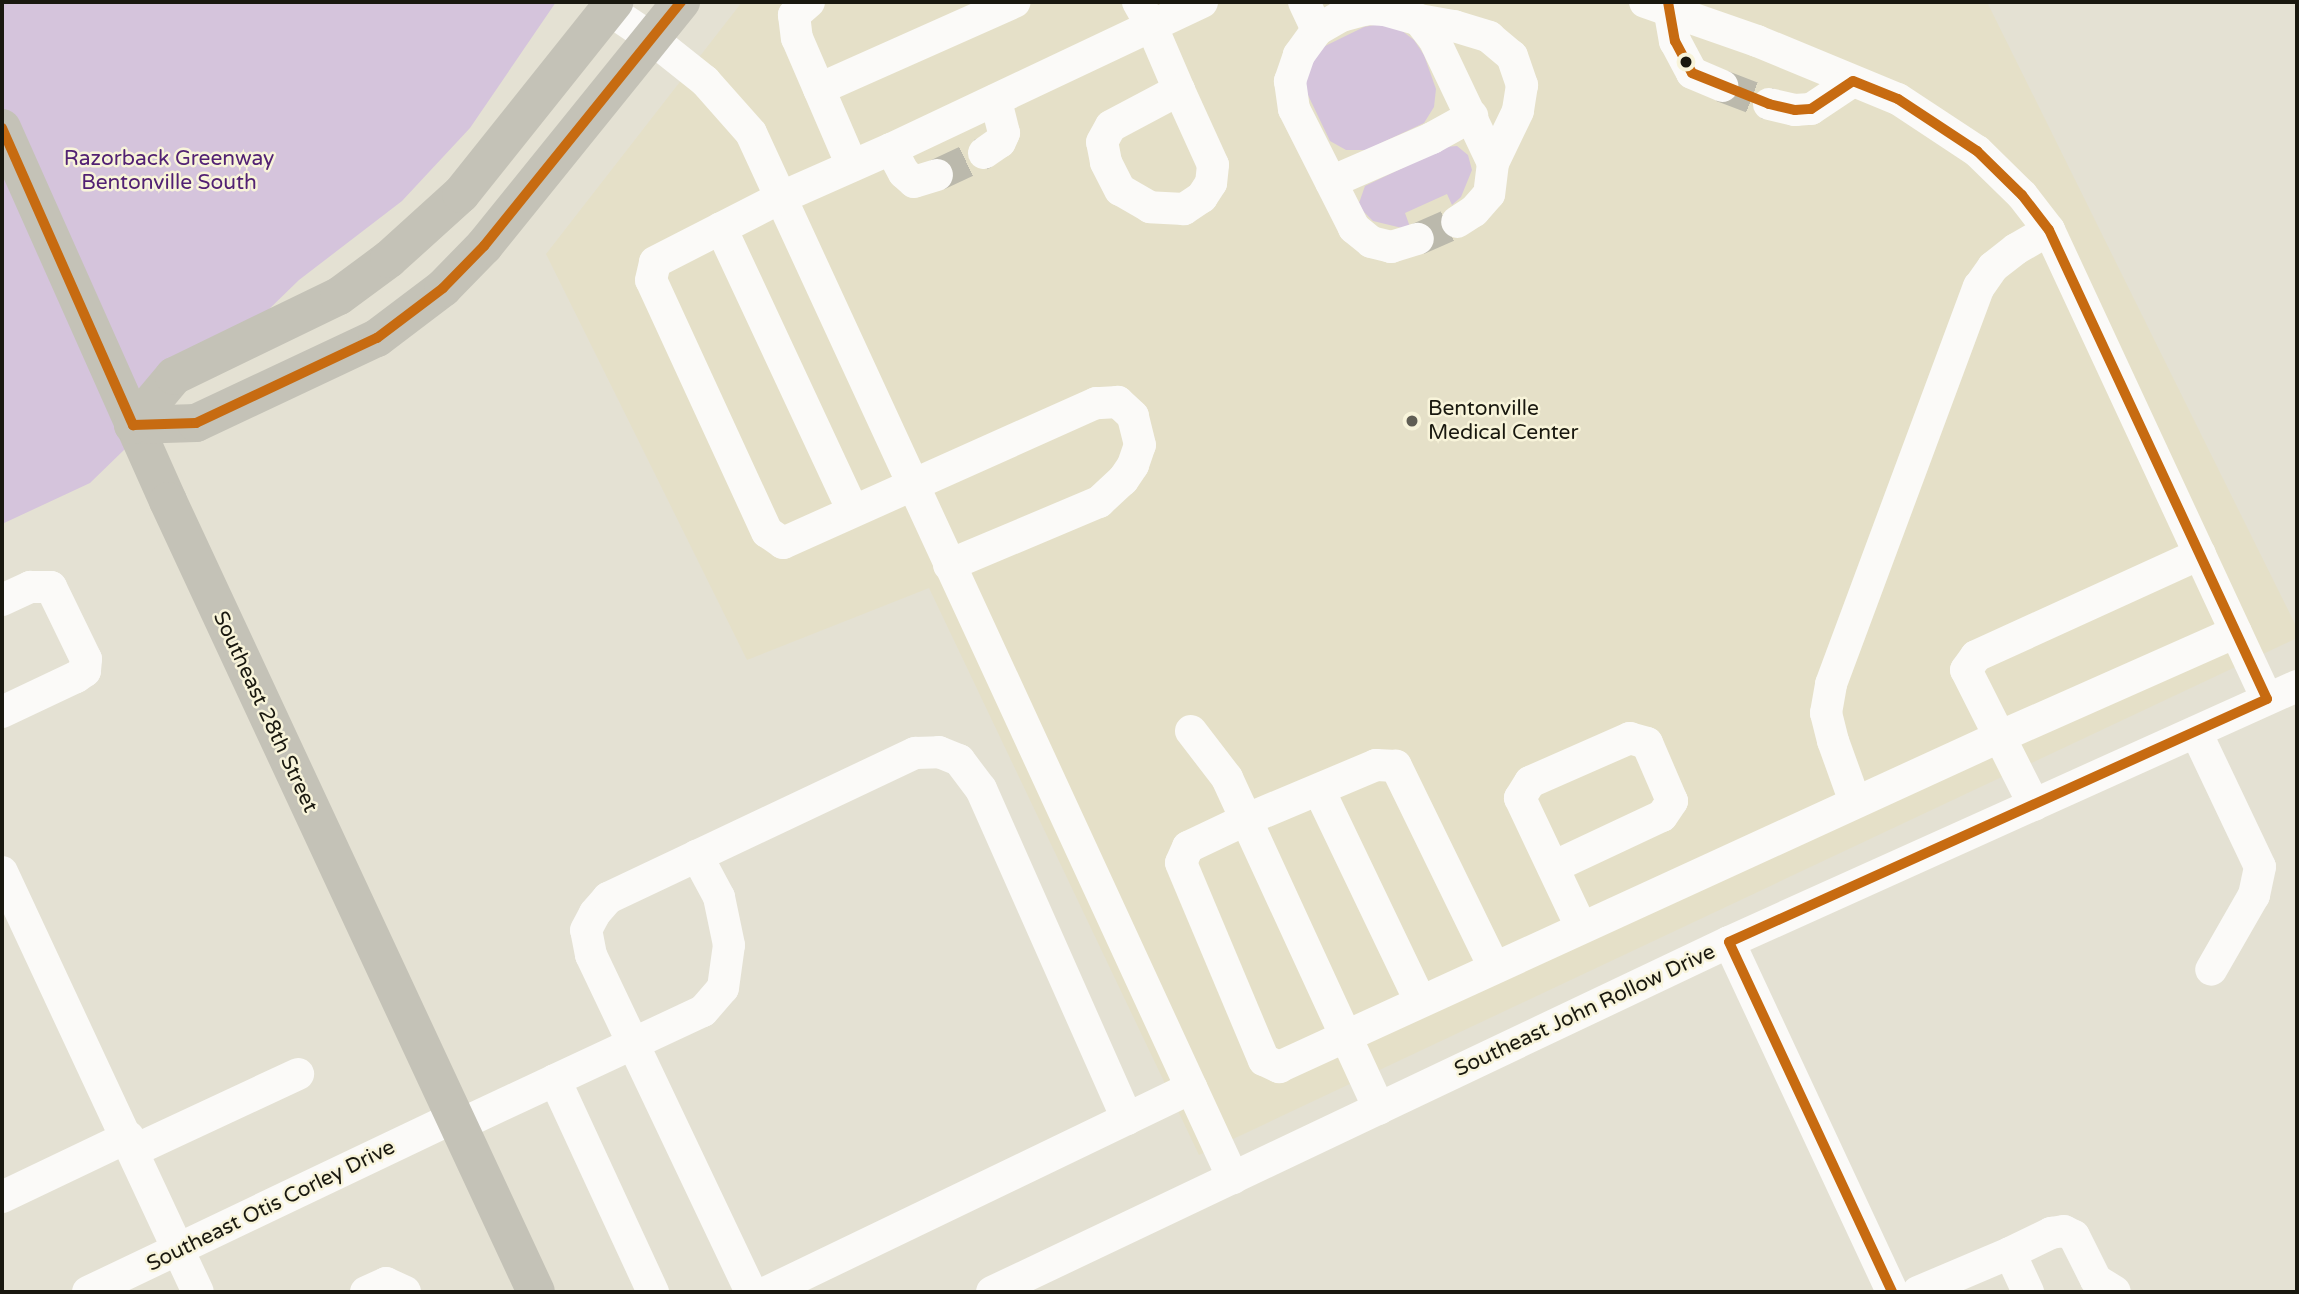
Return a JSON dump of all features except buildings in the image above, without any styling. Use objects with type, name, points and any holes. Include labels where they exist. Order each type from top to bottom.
[{"type":"main road","points":[[133,425],[196,423],[377,338],[443,288],[484,246],[681,2]]},
{"type":"main road","points":[[133,425],[174,376],[339,296],[389,259],[461,194],[611,5]]},
{"type":"main road","name":"Southeast 28th Street","points":[[2,128],[133,425],[536,1292]]},
{"type":"street","points":[[809,2],[794,15],[797,38],[852,166]]},
{"type":"street","points":[[819,89],[1014,2]]},
{"type":"street","points":[[949,565],[1099,502],[1123,480],[1133,465],[1140,445],[1133,416],[1118,402],[1097,403],[783,543],[767,532],[761,520],[651,280],[654,262],[782,197],[996,100],[1145,14],[1202,2]]},
{"type":"street","points":[[1660,4],[1898,99],[1977,151],[2022,195],[2049,230],[2267,699]]},
{"type":"street","points":[[1660,4],[1692,73],[1722,86]]},
{"type":"street","points":[[611,5],[705,81],[751,133],[1233,1178]]},
{"type":"street","points":[[1418,239],[1391,247],[1371,243],[1354,228],[1294,109],[1290,81],[1311,16],[1341,16],[1365,5],[1489,37],[1512,57],[1521,85],[1518,111],[1493,163],[1489,194],[1474,211],[1457,222]]},
{"type":"street","points":[[1145,14],[1179,90]]},
{"type":"street","points":[[1419,20],[1434,39],[1493,163]]},
{"type":"street","points":[[1769,104],[1795,110],[1811,109],[1853,81]]},
{"type":"street","points":[[984,153],[999,142],[1004,133],[996,100]]},
{"type":"street","points":[[1331,182],[1432,138],[1472,116]]},
{"type":"street","points":[[891,149],[904,173],[915,182],[937,175]]},
{"type":"street","points":[[721,228],[853,511]]},
{"type":"street","points":[[1855,802],[1826,713],[1831,684],[1979,287],[1993,267],[2016,249],[2049,230]]},
{"type":"street","points":[[2034,805],[1965,670],[1976,656],[2200,554]]},
{"type":"street","points":[[2,600],[30,586],[51,587],[86,659],[86,671],[2,712]]},
{"type":"street","points":[[1494,967],[1396,766],[1376,765],[1245,820],[1188,847],[1181,863],[1264,1060],[1279,1067],[1855,802],[2236,632]]},
{"type":"street","name":"Southeast John Rollow Drive","points":[[992,1292],[1729,942],[2297,685]]},
{"type":"street","points":[[1191,731],[1227,778],[1379,1109]]},
{"type":"street","points":[[2196,732],[2260,867],[2254,895],[2211,970]]},
{"type":"street","points":[[1553,867],[1662,816],[1672,801],[1647,743],[1630,738],[1530,782],[1520,798],[1581,928]]},
{"type":"street","points":[[751,1292],[591,955],[586,930],[594,913],[608,898],[915,753],[939,752],[959,760],[981,789],[1127,1119]]},
{"type":"street","points":[[1318,790],[1420,1001]]},
{"type":"street","points":[[633,1043],[703,1011],[723,988],[729,945],[719,897],[697,856]]},
{"type":"street","points":[[2,872],[198,1292]]},
{"type":"street","points":[[1729,942],[1892,1292]]},
{"type":"street","name":"Southeast Otis Corley Drive","points":[[88,1292],[455,1122],[555,1080],[633,1043]]},
{"type":"street","points":[[2,1197],[298,1074]]},
{"type":"street","points":[[555,1080],[653,1292]]},
{"type":"street","points":[[767,1292],[1191,1088]]},
{"type":"street","points":[[1918,1292],[2051,1233],[2064,1231],[2074,1236],[2096,1280],[2115,1292]]},
{"type":"street","points":[[2010,1253],[2028,1292]]},
{"type":"street","points":[[366,1292],[386,1283],[405,1292]]},
{"type":"shaded area","name":"Bentonville Medical Center","points":[[742,2],[1987,2],[2297,628],[2297,638],[1199,1155],[929,588],[747,660],[546,254]]},
{"type":"green space","name":"Razorback Greenway Bentonville South","points":[[2,2],[556,2],[470,128],[402,201],[299,280],[90,483],[2,524]]},
{"type":"green space","points":[[1379,24],[1397,27],[1414,40],[1424,55],[1436,89],[1434,107],[1424,123],[1366,150],[1346,150],[1330,141],[1306,91],[1306,75],[1312,59],[1323,47],[1364,27]]},
{"type":"green space","points":[[1457,146],[1468,155],[1472,170],[1461,197],[1452,205],[1447,194],[1405,213],[1410,227],[1402,228],[1373,221],[1363,211],[1359,203],[1365,186],[1446,147]]},
{"type":"tunnel","points":[[1722,86],[1769,104]]},
{"type":"tunnel","points":[[937,175],[984,153]]},
{"type":"tunnel","points":[[1418,239],[1457,222]]},
{"type":"transit line","points":[[2,128],[133,425],[196,423],[377,338],[443,288],[484,246],[681,2]]},
{"type":"transit line","points":[[1668,2],[1675,41],[1692,73],[1769,104],[1795,110],[1811,109],[1853,81],[1898,99],[1977,151],[2022,195],[2049,230],[2267,699],[1729,942],[1892,1292]]},
{"type":"place","name":"Bentonville Medical Center","points":[[1412,421]]}]
